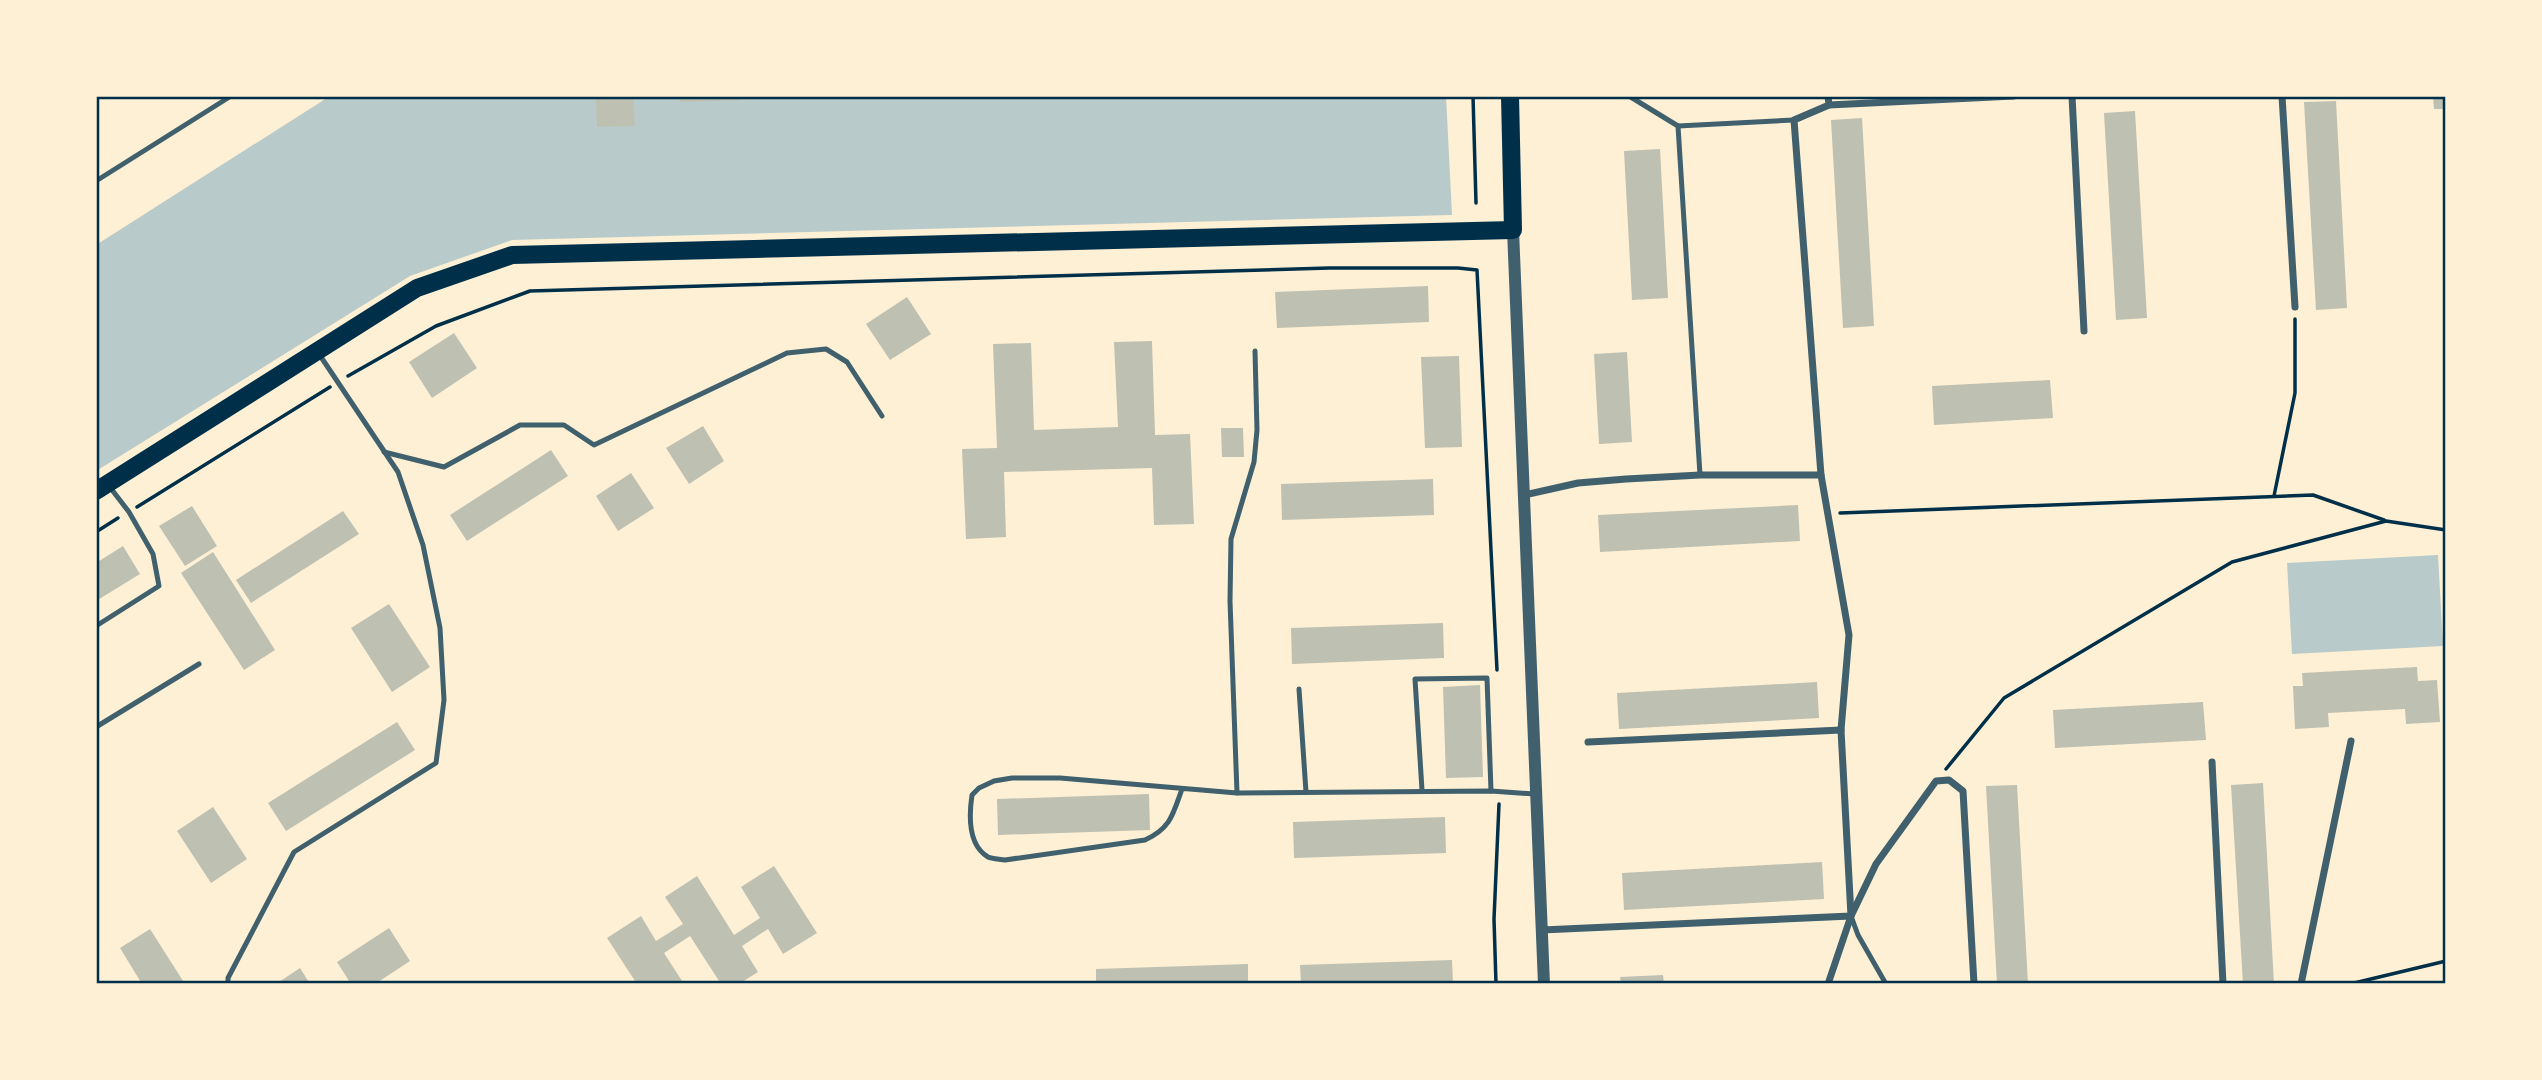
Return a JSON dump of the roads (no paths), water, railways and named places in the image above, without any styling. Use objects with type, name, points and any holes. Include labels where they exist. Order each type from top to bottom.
[{"type":"main road","points":[[102,487],[417,288],[512,255],[1513,230],[1510,96]]},
{"type":"street","points":[[1828,96],[1829,105]]},
{"type":"street","points":[[1851,916],[1841,730],[1849,635],[1821,475],[1794,120],[1829,105],[2014,96]]},
{"type":"street","points":[[2072,96],[2084,331]]},
{"type":"street","points":[[2282,96],[2295,307]]},
{"type":"street","points":[[1513,230],[1544,984]]},
{"type":"street","points":[[1524,495],[1578,483],[1700,475],[1821,475]]},
{"type":"street","points":[[1588,742],[1841,730]]},
{"type":"street","points":[[2301,984],[2351,741]]},
{"type":"street","points":[[2212,762],[2223,984]]},
{"type":"street","points":[[1828,984],[1851,916],[1876,864],[1936,781],[1949,780],[1963,791],[1974,984]]},
{"type":"street","points":[[1542,930],[1851,916]]},
{"type":"lane","points":[[96,181],[231,96]]},
{"type":"lane","points":[[1629,96],[1678,126],[1794,120]]},
{"type":"lane","points":[[1678,126],[1700,475]]},
{"type":"lane","points":[[384,452],[443,467],[520,425],[564,425],[594,445],[787,353],[826,349],[847,362],[882,416]]},
{"type":"lane","points":[[228,984],[228,978],[294,852],[436,763],[444,700],[440,628],[423,545],[398,472],[317,351]]},
{"type":"lane","points":[[1237,793],[1230,601],[1231,539],[1254,462],[1255,351]]},
{"type":"lane","points":[[96,626],[159,586],[153,554],[129,512],[102,487]]},
{"type":"lane","points":[[96,727],[199,664]]},
{"type":"lane","points":[[1422,790],[1415,678],[1487,678],[1491,791]]},
{"type":"lane","points":[[1298,689],[1306,792]]},
{"type":"lane","points":[[1182,789],[1169,824],[1158,834],[1145,840],[1005,860],[989,858],[977,845],[971,832],[972,795],[979,788],[994,781],[1012,778],[1060,778],[1237,793],[1422,790],[1536,794]]},
{"type":"lane","points":[[1851,916],[1858,936],[1886,984]]}]
